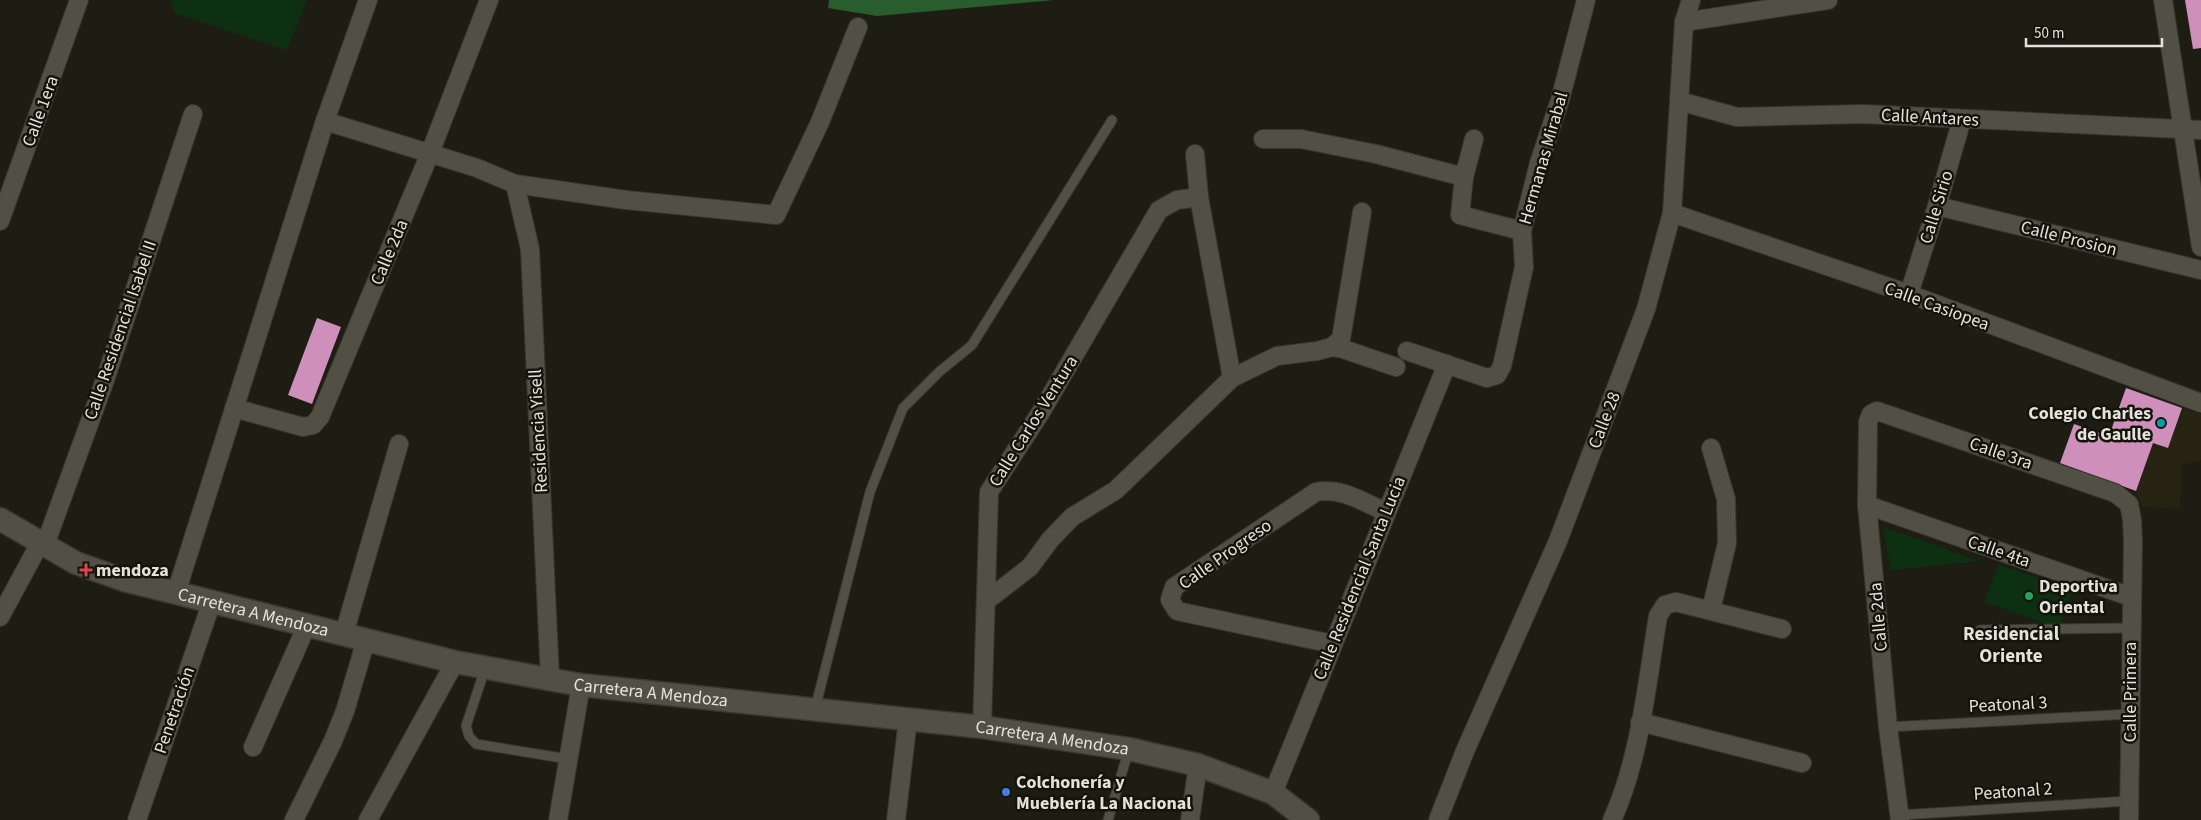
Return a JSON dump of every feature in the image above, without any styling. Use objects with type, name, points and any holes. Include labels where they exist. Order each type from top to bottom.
[{"type":"street","name":"Calle 1era","points":[[0,221],[79,0]]},
{"type":"street","points":[[176,593],[325,121],[368,0]]},
{"type":"street","name":"Calle 2da","points":[[234,408],[303,427],[313,425],[320,417],[430,153],[489,0]]},
{"type":"street","name":"Hermanas Mirabal","points":[[1447,364],[1486,378],[1497,375],[1502,366],[1524,267],[1522,231],[1539,163],[1560,100],[1586,0]]},
{"type":"street","name":"Calle 28","points":[[1438,820],[1465,751],[1558,541],[1646,309],[1672,213],[1684,22],[1691,0]]},
{"type":"street","points":[[1684,22],[1828,0]]},
{"type":"street","points":[[2163,0],[2192,129],[2201,247]]},
{"type":"street","points":[[325,121],[430,153],[515,184],[626,200],[776,215],[820,122],[858,27]]},
{"type":"street","name":"Calle Antares","points":[[1679,101],[1737,117],[1862,114],[2192,129]]},
{"type":"street","name":"Calle Residencial Isabel II","points":[[0,616],[42,544],[104,380],[193,114]]},
{"type":"street","name":"Calle Sirio","points":[[1909,294],[1962,118]]},
{"type":"street","points":[[1474,138],[1464,177],[1460,215],[1522,231]]},
{"type":"street","points":[[1263,139],[1301,139],[1376,154],[1464,177]]},
{"type":"street","points":[[1195,154],[1199,197],[1232,378]]},
{"type":"street","name":"Residencia Yisell","points":[[515,184],[530,249],[550,679]]},
{"type":"street","name":"Calle Carlos Ventura","points":[[982,727],[989,492],[1041,412],[1159,210],[1177,200],[1199,197]]},
{"type":"street","name":"Calle Prosion","points":[[1937,206],[2201,270]]},
{"type":"street","points":[[1332,347],[1341,340],[1362,212]]},
{"type":"street","name":"Calle Casiopea","points":[[1672,213],[1909,294],[2201,403]]},
{"type":"street","points":[[986,601],[1030,567],[1050,540],[1072,517],[1116,490],[1232,378],[1276,356],[1317,351],[1332,347],[1343,348],[1396,367]]},
{"type":"street","points":[[1407,351],[1447,364]]},
{"type":"street","name":"Calle Residencial Santa Lucia","points":[[1273,793],[1447,364]]},
{"type":"street","name":"Calle 3ra","points":[[1871,414],[1877,411],[2116,493],[2129,504]]},
{"type":"street","name":"Calle 2da","points":[[1871,414],[1868,422],[1867,506],[1888,727],[1900,817]]},
{"type":"street","points":[[344,634],[399,444]]},
{"type":"street","points":[[1711,448],[1726,499],[1727,543],[1712,610]]},
{"type":"street","name":"Calle Progreso","points":[[1333,644],[1177,611],[1170,600],[1174,587],[1316,492],[1328,489],[1340,491],[1386,512]]},
{"type":"street","name":"Calle Primera","points":[[2129,504],[2133,535],[2129,820]]},
{"type":"street","name":"Calle 4ta","points":[[1867,506],[2131,598]]},
{"type":"street","name":"Carretera A Mendoza","points":[[0,519],[76,563],[124,580],[485,669],[581,685],[982,727],[1129,749],[1198,765],[1273,793],[1308,820]]},
{"type":"street","name":"Penetración","points":[[137,820],[212,601]]},
{"type":"street","points":[[1612,820],[1623,797],[1640,722],[1658,616],[1665,605],[1676,602],[1782,629]]},
{"type":"street","points":[[253,747],[307,625]]},
{"type":"street","points":[[294,820],[346,711],[366,640]]},
{"type":"street","points":[[368,820],[455,662]]},
{"type":"street","points":[[558,820],[581,685]]},
{"type":"street","points":[[896,820],[908,719]]},
{"type":"street","points":[[1640,722],[1802,762]]},
{"type":"street","points":[[1190,820],[1198,765]]},
{"type":"lane","points":[[815,710],[870,492],[903,408],[939,372],[972,345],[1112,120]]},
{"type":"lane","points":[[1980,630],[2131,628]]},
{"type":"lane","points":[[485,669],[466,726],[469,736],[476,744],[568,759]]},
{"type":"lane","name":"Peatonal 3","points":[[1888,727],[2130,714]]},
{"type":"lane","points":[[1108,820],[1129,749]]},
{"type":"lane","name":"Peatonal 2","points":[[1900,817],[2129,800]]},
{"type":"shaded area","points":[[2126,388],[2201,414],[2201,460],[2182,465],[2180,509],[2142,507],[2136,491],[2060,464],[2074,424],[2109,436]]},
{"type":"green space","points":[[171,0],[307,0],[287,50],[174,13]]},
{"type":"green space","points":[[829,0],[1054,0],[877,16],[828,8]]},
{"type":"green space","points":[[1883,527],[1979,561],[1891,570]]},
{"type":"green space","name":"Deportiva Oriental","points":[[1998,564],[2072,590],[2059,628],[1985,602]]},
{"type":"building","points":[[2185,0],[2201,0],[2201,48],[2193,49]]},
{"type":"building","points":[[317,318],[341,327],[312,404],[288,395]]},
{"type":"building","points":[[2126,388],[2182,408],[2168,448],[2153,443],[2136,491],[2060,463],[2074,424],[2109,436]]},
{"type":"place","name":"Colegio Charles de Gaulle","points":[[2161,423]]},
{"type":"place","name":"mendoza","points":[[86,570]]},
{"type":"place","name":"Deportiva Oriental","points":[[2029,596]]},
{"type":"place","name":"Colchonería y Mueblería La Nacional","points":[[1006,792]]},
{"type":"district","name":"Residencial Oriente","points":[[2011,644]]}]
